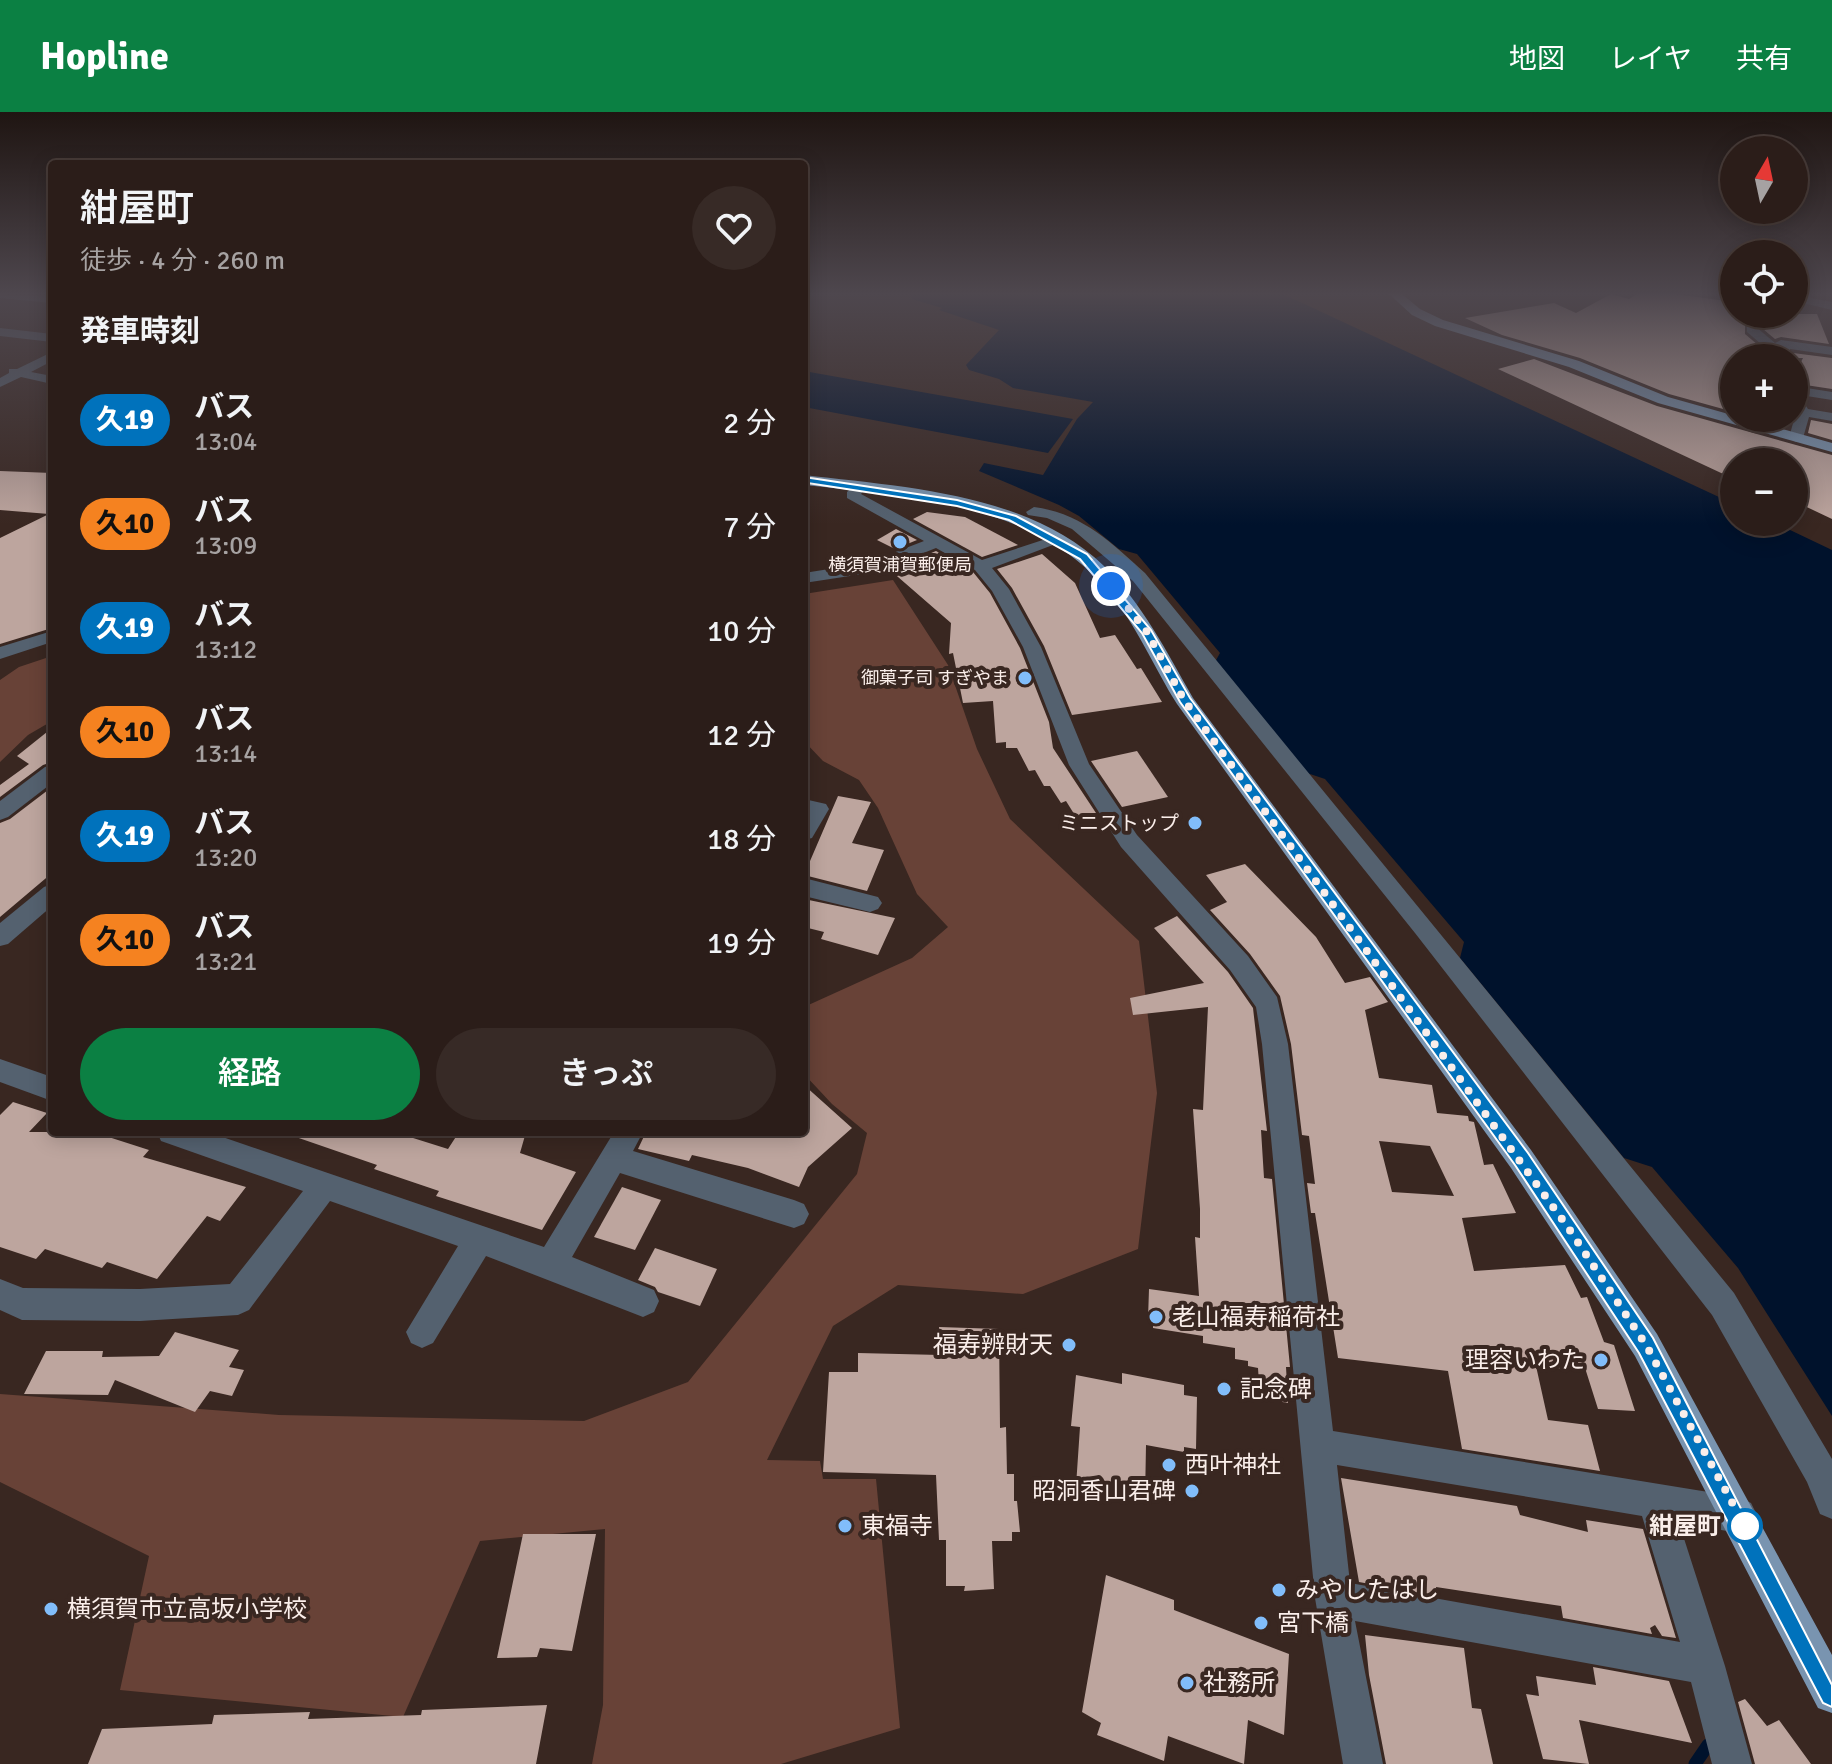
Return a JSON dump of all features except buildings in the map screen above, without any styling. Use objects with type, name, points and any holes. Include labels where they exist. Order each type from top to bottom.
[{"type":"main road","points":[[1592,371],[1663,400],[1832,448]]},
{"type":"main road","points":[[808,481],[988,510],[1025,523],[1084,556],[1147,632],[1184,700],[1521,1159],[1646,1345],[1832,1694]]},
{"type":"street","points":[[1,371],[48,379]]},
{"type":"street","points":[[0,383],[23,371]]},
{"type":"street","points":[[1808,392],[1832,396]]},
{"type":"street","points":[[1808,413],[1832,417]]},
{"type":"street","points":[[1796,438],[1798,432]]},
{"type":"street","points":[[858,487],[852,495],[981,566],[1021,624],[1079,765],[1129,841],[1239,963],[1268,1004],[1277,1058],[1333,1598],[1363,1764]]},
{"type":"street","points":[[1034,512],[1055,513],[1093,536],[1139,577],[1423,927],[1723,1304],[1821,1473],[1832,1502]]},
{"type":"street","points":[[981,566],[1058,540]]},
{"type":"street","points":[[808,577],[870,568],[937,542]]},
{"type":"street","points":[[0,653],[48,637]]},
{"type":"street","points":[[0,812],[48,775]]},
{"type":"street","points":[[808,807],[818,809],[808,825]]},
{"type":"street","points":[[808,888],[870,903]]},
{"type":"street","points":[[0,937],[48,896]]},
{"type":"street","points":[[0,1070],[46,1079]]},
{"type":"street","points":[[183,1136],[551,1264],[643,1301]]},
{"type":"street","points":[[551,1264],[627,1136]]},
{"type":"street","points":[[613,1158],[794,1214]]},
{"type":"street","points":[[0,1294],[22,1304],[140,1305],[238,1299],[325,1185]]},
{"type":"street","points":[[422,1332],[479,1240]]},
{"type":"street","points":[[1316,1445],[1739,1515]]},
{"type":"street","points":[[1655,1501],[1706,1666],[1732,1764]]},
{"type":"street","points":[[1333,1598],[1706,1666]]},
{"type":"shaded area","points":[[893,580],[948,665],[977,749],[1010,819],[1139,941],[1157,1093],[1138,1249],[1023,1294],[898,1285],[833,1326],[767,1460],[820,1461],[823,1479],[876,1479],[900,1728],[781,1764],[592,1764],[603,1705],[605,1529],[480,1541],[403,1717],[120,1690],[149,1556],[0,1482],[0,1394],[279,1415],[584,1421],[688,1382],[857,1174],[867,1133],[832,1104],[808,1078],[808,1005],[912,958],[948,927],[917,894],[878,808],[859,780],[823,761],[808,745],[808,593]]},
{"type":"shaded area","points":[[48,657],[48,723],[28,735],[0,762],[0,680],[19,667]]},
{"type":"water","points":[[973,371],[1449,371],[1720,497],[1720,536],[1802,536],[1832,550],[1832,1416],[1738,1268],[1652,1167],[1624,1158],[1460,958],[1464,942],[1325,779],[1307,773],[1215,662],[1220,653],[1137,554],[1119,549],[1079,516],[1059,505],[979,471],[984,463],[1043,475],[1077,419],[1093,402],[1013,388],[999,379]]},
{"type":"water","points":[[808,372],[1073,419],[1048,453],[808,408]]},
{"type":"waterway","points":[[1695,1764],[1708,1745]]},
{"type":"bus line","name":"久19","points":[[808,481],[957,503],[1012,518],[1084,556],[1111,586],[1147,632],[1184,700],[1521,1159],[1646,1345],[1832,1694]]},
{"type":"place","name":"横須賀浦賀郵便局","points":[[900,542]]},
{"type":"place","name":"御菓子司 すぎやま","points":[[1025,678]]},
{"type":"place","name":"ミニストップ","points":[[1195,823]]},
{"type":"place","name":"老山福寿稲荷社","points":[[1156,1317]]},
{"type":"place","name":"福寿辨財天","points":[[1069,1345]]},
{"type":"place","name":"理容いわた","points":[[1601,1360]]},
{"type":"place","name":"記念碑","points":[[1224,1389]]},
{"type":"place","name":"西叶神社","points":[[1169,1465]]},
{"type":"place","name":"昭洞香山君碑","points":[[1192,1491]]},
{"type":"place","name":"東福寺","points":[[845,1526]]},
{"type":"place","name":"紺屋町","points":[[1745,1526]]},
{"type":"place","name":"みやしたはし","points":[[1279,1590]]},
{"type":"place","name":"横須賀市立高坂小学校","points":[[51,1609]]},
{"type":"place","name":"宮下橋","points":[[1261,1623]]},
{"type":"place","name":"社務所","points":[[1187,1683]]},
{"type":"route","points":[[1111,586],[1147,632],[1184,700],[1521,1159],[1582,1249],[1646,1345],[1745,1526]]}]
